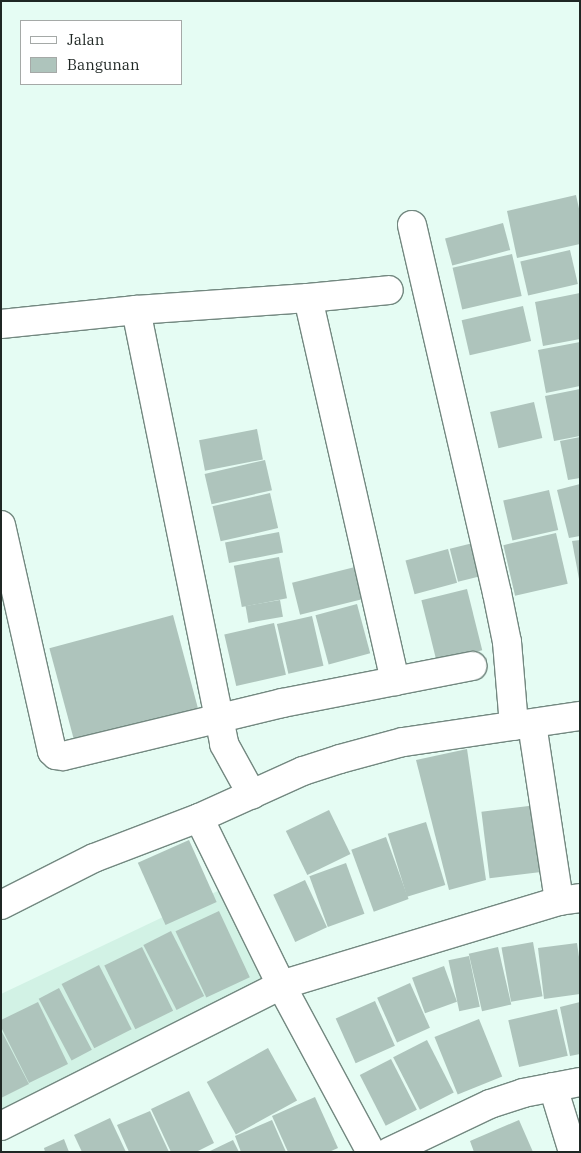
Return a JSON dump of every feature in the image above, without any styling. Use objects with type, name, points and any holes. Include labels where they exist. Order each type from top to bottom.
[{"type":"street","points":[[1,1126],[281,985],[569,899],[511,686],[507,642],[497,593],[412,225]]},
{"type":"street","points":[[1,324],[136,310],[308,298],[389,290]]},
{"type":"street","points":[[308,298],[395,682]]},
{"type":"street","points":[[136,310],[221,731],[247,786]]},
{"type":"street","points":[[1,525],[52,751],[56,755],[63,756],[221,731],[395,682],[472,666]]},
{"type":"street","points":[[1,905],[94,858],[199,818],[247,786],[403,742],[520,722],[580,716]]},
{"type":"street","points":[[199,818],[281,985],[371,1152]]},
{"type":"street","points":[[389,1152],[490,1104],[523,1092],[580,1082]]},
{"type":"street","points":[[553,1087],[573,1152]]},
{"type":"shaded area","points":[[243,879],[278,977],[1,1116],[1,994]]},
{"type":"building","points":[[576,195],[580,213],[580,244],[517,258],[507,211]]},
{"type":"building","points":[[503,223],[510,250],[452,266],[445,239]]},
{"type":"building","points":[[570,250],[578,284],[528,296],[520,261]]},
{"type":"building","points":[[512,254],[522,296],[462,310],[453,268]]},
{"type":"building","points":[[580,293],[580,339],[543,346],[535,302]]},
{"type":"building","points":[[523,306],[531,341],[470,355],[462,320]]},
{"type":"building","points":[[580,342],[580,386],[546,393],[538,350]]},
{"type":"building","points":[[580,389],[580,436],[554,441],[545,396]]},
{"type":"building","points":[[534,402],[542,438],[498,448],[490,412]]},
{"type":"building","points":[[257,429],[263,459],[205,471],[199,440]]},
{"type":"building","points":[[580,437],[580,478],[568,480],[560,441]]},
{"type":"building","points":[[265,460],[272,490],[212,504],[205,474]]},
{"type":"building","points":[[580,484],[580,536],[569,538],[557,490]]},
{"type":"building","points":[[549,490],[558,530],[512,541],[503,501]]},
{"type":"building","points":[[270,493],[278,528],[221,541],[213,506]]},
{"type":"building","points":[[279,532],[283,553],[229,563],[225,542]]},
{"type":"building","points":[[556,533],[568,584],[515,596],[503,545]]},
{"type":"building","points":[[580,540],[580,578],[579,579],[572,541]]},
{"type":"building","points":[[477,542],[485,575],[458,582],[450,549]]},
{"type":"building","points":[[448,549],[457,583],[415,594],[405,560]]},
{"type":"building","points":[[279,557],[287,598],[242,607],[234,566]]},
{"type":"building","points":[[359,566],[367,598],[300,615],[292,583]]},
{"type":"building","points":[[467,589],[482,650],[437,661],[421,600]]},
{"type":"building","points":[[280,600],[283,617],[248,623],[246,606]]},
{"type":"building","points":[[357,604],[370,653],[329,664],[315,615]]},
{"type":"building","points":[[173,615],[199,711],[75,744],[49,648]]},
{"type":"building","points":[[312,616],[323,666],[288,674],[277,624]]},
{"type":"building","points":[[274,623],[286,675],[236,686],[224,634]]},
{"type":"building","points":[[467,749],[486,880],[449,890],[416,760]]},
{"type":"building","points":[[537,805],[545,872],[490,878],[481,812]]},
{"type":"building","points":[[329,810],[350,854],[307,875],[286,831]]},
{"type":"building","points":[[426,822],[445,885],[407,897],[388,834]]},
{"type":"building","points":[[386,837],[409,899],[374,912],[351,850]]},
{"type":"building","points":[[189,840],[217,902],[165,925],[138,863]]},
{"type":"building","points":[[346,863],[364,914],[328,927],[309,876]]},
{"type":"building","points":[[305,880],[327,927],[295,942],[273,895]]},
{"type":"building","points":[[219,911],[250,977],[206,997],[175,931]]},
{"type":"building","points":[[171,931],[204,996],[177,1010],[143,945]]},
{"type":"building","points":[[533,942],[543,996],[511,1002],[501,948]]},
{"type":"building","points":[[577,943],[580,964],[580,994],[544,999],[538,948]]},
{"type":"building","points":[[142,947],[173,1011],[135,1029],[104,965]]},
{"type":"building","points":[[498,947],[511,1004],[482,1011],[469,954]]},
{"type":"building","points":[[469,956],[480,1007],[459,1011],[448,960]]},
{"type":"building","points":[[99,965],[132,1029],[94,1048],[62,984]]},
{"type":"building","points":[[444,966],[457,1002],[425,1013],[412,978]]},
{"type":"building","points":[[410,983],[430,1028],[397,1042],[377,998]]},
{"type":"building","points":[[59,988],[92,1050],[72,1061],[39,999]]},
{"type":"building","points":[[375,1001],[395,1046],[356,1063],[336,1018]]},
{"type":"building","points":[[38,1002],[68,1064],[29,1083],[1,1027],[1,1020]]},
{"type":"building","points":[[580,1002],[580,1054],[570,1056],[560,1007]]},
{"type":"building","points":[[557,1009],[568,1056],[519,1067],[508,1020]]},
{"type":"building","points":[[479,1019],[502,1076],[458,1094],[434,1037]]},
{"type":"building","points":[[1,1030],[29,1084],[1,1098]]},
{"type":"building","points":[[427,1040],[454,1093],[420,1110],[393,1057]]},
{"type":"building","points":[[268,1048],[297,1100],[236,1134],[207,1082]]},
{"type":"building","points":[[391,1059],[417,1110],[386,1126],[360,1075]]},
{"type":"building","points":[[189,1091],[214,1143],[196,1152],[171,1152],[151,1109]]},
{"type":"building","points":[[315,1097],[338,1148],[329,1152],[288,1152],[272,1116]]},
{"type":"building","points":[[150,1111],[169,1152],[129,1152],[117,1125]]},
{"type":"building","points":[[110,1118],[126,1152],[82,1152],[74,1135]]},
{"type":"building","points":[[272,1120],[286,1152],[241,1152],[235,1136]]},
{"type":"building","points":[[519,1120],[533,1152],[474,1152],[470,1141]]},
{"type":"building","points":[[64,1139],[69,1152],[45,1152],[44,1148]]},
{"type":"building","points":[[233,1140],[239,1152],[208,1152]]}]
